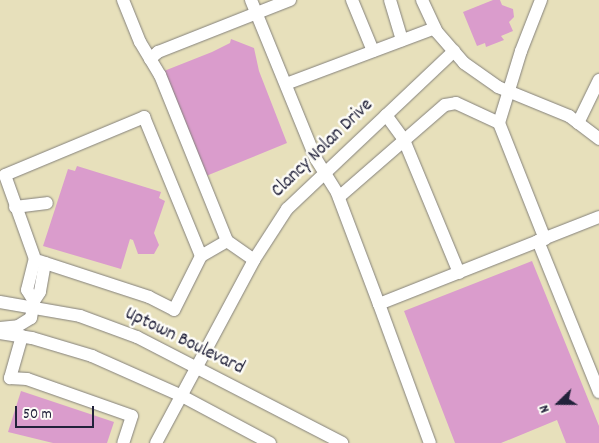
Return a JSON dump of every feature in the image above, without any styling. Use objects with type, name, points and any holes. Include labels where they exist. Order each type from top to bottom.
[{"type":"street","points":[[122,0],[150,59],[227,241],[254,260]]},
{"type":"street","points":[[251,0],[324,176],[339,197],[430,443]]},
{"type":"street","points":[[352,0],[373,51]]},
{"type":"street","points":[[390,0],[402,40]]},
{"type":"street","points":[[422,0],[435,28],[464,63],[508,91],[569,116],[599,139]]},
{"type":"street","points":[[541,0],[508,91],[499,123],[599,392]]},
{"type":"street","points":[[150,59],[158,52],[286,1]]},
{"type":"street","points":[[286,84],[435,28]]},
{"type":"street","name":"Clancy Nolan Drive","points":[[156,443],[180,394],[254,260],[286,209],[324,176],[454,51]]},
{"type":"street","points":[[578,123],[594,105],[599,80]]},
{"type":"street","points":[[339,197],[451,102],[499,123]]},
{"type":"street","points":[[386,115],[404,140],[460,273]]},
{"type":"street","points":[[201,256],[144,117],[5,175],[15,207],[40,261],[149,298],[174,310],[201,256],[227,241]]},
{"type":"street","points":[[15,207],[47,203]]},
{"type":"street","points":[[380,304],[599,217]]},
{"type":"street","points":[[0,328],[18,326],[31,318],[34,304],[27,290],[40,261]]},
{"type":"street","name":"Uptown Boulevard","points":[[0,302],[34,304],[80,316],[138,337],[194,368],[342,443]]},
{"type":"street","points":[[0,333],[22,336],[92,356],[180,394],[270,443]]},
{"type":"street","points":[[22,336],[10,378],[27,379],[132,416],[123,443]]},
{"type":"building","points":[[493,0],[500,0],[502,5],[513,9],[514,17],[509,22],[513,31],[501,36],[504,40],[486,47],[485,43],[477,46],[463,12]]},
{"type":"building","points":[[231,39],[254,48],[259,71],[287,143],[206,176],[164,71],[212,52],[230,43]]},
{"type":"building","points":[[77,166],[161,192],[159,198],[165,201],[154,233],[159,245],[154,254],[138,254],[133,240],[130,239],[121,269],[43,246],[68,169],[75,171]]},
{"type":"building","points":[[532,261],[599,426],[599,443],[566,443],[557,420],[501,443],[455,443],[404,311]]},
{"type":"building","points":[[21,391],[114,422],[107,443],[53,443],[8,432]]}]
